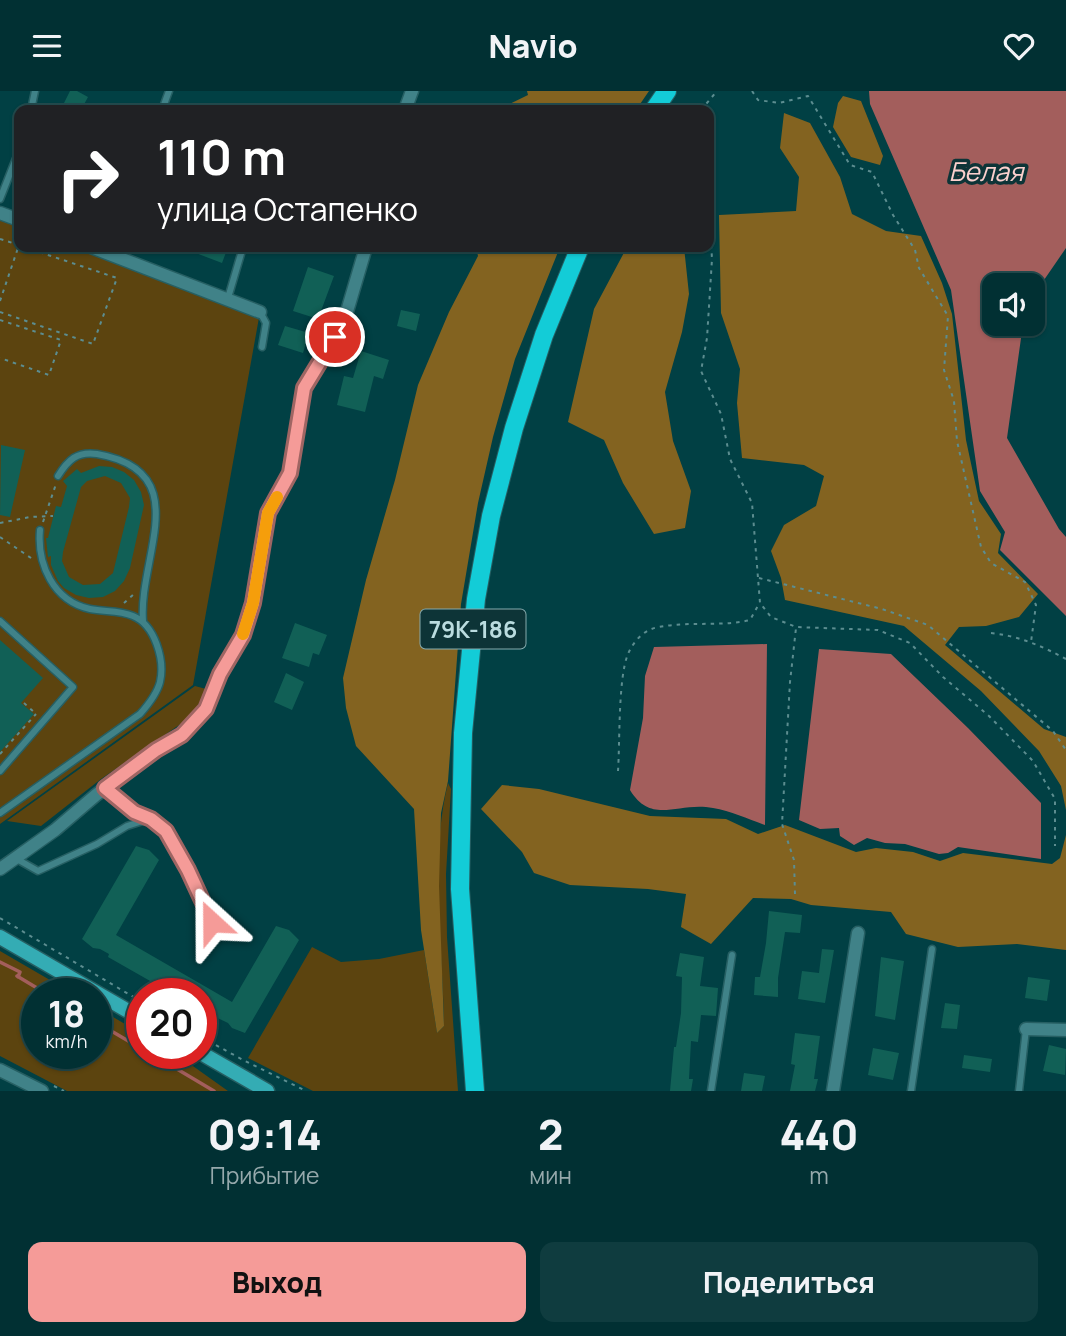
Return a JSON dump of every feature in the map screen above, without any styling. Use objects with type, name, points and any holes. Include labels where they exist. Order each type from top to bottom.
[{"type":"main road","name":"79К-186","points":[[475,1091],[460,889],[463,733],[476,599],[489,528],[514,428],[544,335],[578,252]]},
{"type":"main road","points":[[460,889],[455,957],[465,1091]]},
{"type":"main road","points":[[460,889],[472,958],[485,1091]]},
{"type":"main road","points":[[0,937],[126,1010]]},
{"type":"main road","points":[[217,1062],[267,1091]]},
{"type":"street","points":[[114,252],[260,312]]},
{"type":"street","points":[[0,869],[156,750],[182,735],[206,709],[220,674],[243,635],[253,603],[268,513],[290,473],[304,388],[343,325],[365,252]]},
{"type":"street","points":[[833,1091],[858,933]]},
{"type":"street","points":[[1026,1029],[1066,1030]]},
{"type":"street","points":[[0,1070],[42,1091]]},
{"type":"lane","points":[[0,199],[14,164]]},
{"type":"lane","points":[[228,298],[242,252]]},
{"type":"lane","points":[[260,312],[266,323],[262,347]]},
{"type":"lane","points":[[58,476],[72,458],[90,453],[119,459],[143,474],[149,483],[157,505],[142,604],[143,621]]},
{"type":"lane","points":[[0,813],[127,725],[148,704],[160,683],[161,668],[154,637],[143,621],[132,615],[89,609],[70,600],[51,583],[43,566],[39,549],[40,530]]},
{"type":"lane","points":[[0,621],[74,687],[0,771]]},
{"type":"lane","points":[[105,788],[134,812],[151,819],[166,831],[212,922]]},
{"type":"lane","points":[[15,858],[38,871],[127,826],[151,819]]},
{"type":"lane","points":[[911,1091],[932,949]]},
{"type":"lane","points":[[711,1091],[732,955]]},
{"type":"lane","points":[[1019,1091],[1026,1029]]},
{"type":"path","points":[[705,105],[717,91]]},
{"type":"path","points":[[752,91],[758,100],[779,103],[808,96],[850,165],[872,172],[886,202],[915,250],[919,268],[948,316],[944,370],[954,401],[957,441],[981,547],[992,563],[1025,582],[1036,605],[1031,642]]},
{"type":"path","points":[[0,301],[17,252]]},
{"type":"path","points":[[0,312],[93,344],[117,278],[39,252]]},
{"type":"path","points":[[712,252],[707,338],[701,371],[721,414],[730,459],[752,503],[760,603],[771,617],[796,627],[878,630],[910,643],[1033,761],[1055,799],[1055,846]]},
{"type":"path","points":[[0,320],[61,341],[49,375],[0,358]]},
{"type":"path","points":[[40,530],[58,476]]},
{"type":"path","points":[[0,523],[54,516]]},
{"type":"path","points":[[0,537],[43,566]]},
{"type":"path","points":[[109,611],[129,599],[146,578]]},
{"type":"path","points":[[758,578],[882,609],[929,625],[1053,731],[1066,750]]},
{"type":"path","points":[[618,771],[622,681],[628,653],[643,632],[657,627],[732,624],[750,620],[760,603]]},
{"type":"path","points":[[795,894],[794,860],[782,824],[790,672],[796,627]]},
{"type":"path","points":[[991,633],[1031,642],[1066,659]]},
{"type":"path","points":[[0,754],[36,714],[24,703]]},
{"type":"path","points":[[0,918],[126,993]]},
{"type":"path","points":[[217,1046],[306,1091]]},
{"type":"shaded area","points":[[527,91],[649,91],[639,105],[507,105],[528,95]]},
{"type":"shaded area","points":[[843,96],[861,101],[883,156],[880,165],[851,157],[833,127],[838,103]]},
{"type":"shaded area","points":[[784,113],[810,123],[840,177],[852,214],[886,231],[921,236],[942,283],[952,314],[966,440],[979,501],[1001,534],[998,553],[1038,594],[1019,617],[986,626],[959,627],[945,645],[1044,729],[1066,737],[1066,810],[1061,786],[1039,751],[981,691],[904,626],[785,600],[781,578],[771,551],[784,525],[816,506],[824,476],[804,465],[742,458],[737,403],[740,369],[721,313],[719,215],[796,211],[799,177],[780,148]]},
{"type":"shaded area","points":[[0,219],[14,224],[14,252],[94,252],[260,312],[193,685],[0,824]]},
{"type":"shaded area","points":[[477,252],[558,252],[515,359],[493,437],[478,503],[461,604],[448,781],[441,813],[439,886],[444,1026],[437,1033],[421,930],[414,809],[356,746],[346,708],[343,678],[418,385],[449,312],[478,256]]},
{"type":"shaded area","points":[[624,252],[685,252],[689,294],[682,332],[665,392],[673,441],[691,491],[685,528],[654,534],[623,483],[604,440],[568,422],[594,309]]},
{"type":"shaded area","points":[[195,686],[206,689],[192,716],[101,779],[41,826],[7,821]]},
{"type":"shaded area","points":[[448,783],[451,789],[446,874],[447,937],[458,1091],[313,1091],[248,1058],[312,947],[341,962],[379,959],[424,950],[437,1033],[444,1026],[438,873],[442,813]]},
{"type":"shaded area","points":[[502,785],[539,789],[650,816],[726,819],[758,834],[785,825],[856,852],[876,848],[913,852],[940,861],[963,853],[1052,864],[1060,858],[1066,835],[1066,950],[1017,944],[958,947],[906,934],[891,912],[811,905],[791,899],[753,898],[711,944],[681,927],[686,894],[570,885],[534,873],[522,852],[481,809]]},
{"type":"shaded area","points":[[0,951],[46,978],[21,978],[21,1067],[0,1056]]},
{"type":"shaded area","points":[[112,1016],[126,1025],[126,1069],[197,1069],[228,1091],[67,1091],[25,1069],[112,1069]]},
{"type":"water","name":"Белая","points":[[869,91],[1066,91],[1066,248],[1045,279],[1045,273],[982,273],[982,336],[1021,336],[1007,438],[1066,537],[1066,616],[1000,550],[1005,532],[980,491],[951,290],[870,104]]},
{"type":"water","points":[[767,644],[765,825],[713,808],[657,810],[638,801],[630,790],[643,718],[645,676],[654,647]]},
{"type":"water","points":[[819,649],[891,654],[1041,803],[1041,859],[958,847],[948,853],[939,854],[905,844],[885,843],[867,838],[854,845],[840,836],[839,828],[820,829],[799,820]]},
{"type":"building","points":[[70,91],[77,91],[88,97],[84,105],[64,103]]},
{"type":"building","points":[[193,252],[226,252],[222,263]]},
{"type":"building","points":[[308,267],[334,276],[318,319],[293,311]]},
{"type":"building","points":[[401,310],[420,314],[416,331],[397,326]]},
{"type":"building","points":[[285,326],[309,333],[303,353],[278,345]]},
{"type":"building","points":[[361,351],[389,360],[383,379],[374,376],[365,412],[337,405],[344,376],[353,378]]},
{"type":"building","points":[[1,445],[25,450],[10,517],[0,515]]},
{"type":"building","points":[[99,466],[124,472],[134,480],[144,505],[130,568],[115,591],[103,597],[76,595],[64,588],[51,565],[51,556],[48,557],[46,538],[56,506],[61,507],[67,486],[63,481],[77,469],[81,473]],"holes":[[[105,476],[121,483],[130,498],[113,573],[100,584],[83,585],[69,577],[62,561],[81,487],[87,481]]]},
{"type":"building","points":[[295,623],[327,635],[319,655],[313,653],[309,667],[282,658]]},
{"type":"building","points":[[0,640],[43,678],[21,703],[34,714],[0,752]]},
{"type":"building","points":[[286,673],[304,682],[292,710],[274,702]]},
{"type":"building","points":[[136,846],[149,850],[159,860],[116,935],[190,978],[145,978],[82,939]]},
{"type":"building","points":[[769,911],[802,915],[800,933],[785,932],[778,997],[754,995],[755,977],[760,977]]},
{"type":"building","points":[[276,926],[289,930],[299,940],[245,1033],[232,1028],[217,1018],[217,993],[232,1002]]},
{"type":"building","points":[[822,949],[834,950],[825,1003],[798,999],[802,971],[819,973]]},
{"type":"building","points":[[680,953],[704,957],[700,986],[718,988],[716,1016],[701,1015],[698,1042],[691,1041],[691,1091],[670,1091],[674,1047],[681,1013],[682,977],[676,976]]},
{"type":"building","points":[[881,957],[904,961],[895,1020],[875,1016]]},
{"type":"building","points":[[1028,977],[1050,980],[1047,1001],[1025,998]]},
{"type":"building","points":[[945,1003],[960,1005],[957,1029],[941,1028]]},
{"type":"building","points":[[795,1033],[820,1036],[815,1091],[790,1091],[795,1065],[791,1064]]},
{"type":"building","points":[[1049,1045],[1066,1049],[1065,1075],[1043,1071]]},
{"type":"building","points":[[873,1048],[899,1053],[893,1080],[868,1075]]},
{"type":"building","points":[[964,1055],[992,1059],[990,1072],[962,1068]]},
{"type":"building","points":[[744,1073],[765,1076],[762,1091],[741,1091]]},
{"type":"waterway","points":[[0,962],[20,972],[18,977]]},
{"type":"waterway","points":[[17,976],[21,978]]},
{"type":"waterway","points":[[112,1031],[126,1040]]},
{"type":"waterway","points":[[177,1069],[214,1091]]},
{"type":"slow traffic","points":[[243,634],[253,603],[268,513],[277,497]]},
{"type":"route","points":[[212,922],[166,831],[151,819],[134,812],[105,788],[156,750],[182,735],[206,709],[220,674],[243,635],[253,603],[268,513],[290,473],[304,388],[335,337]]}]
